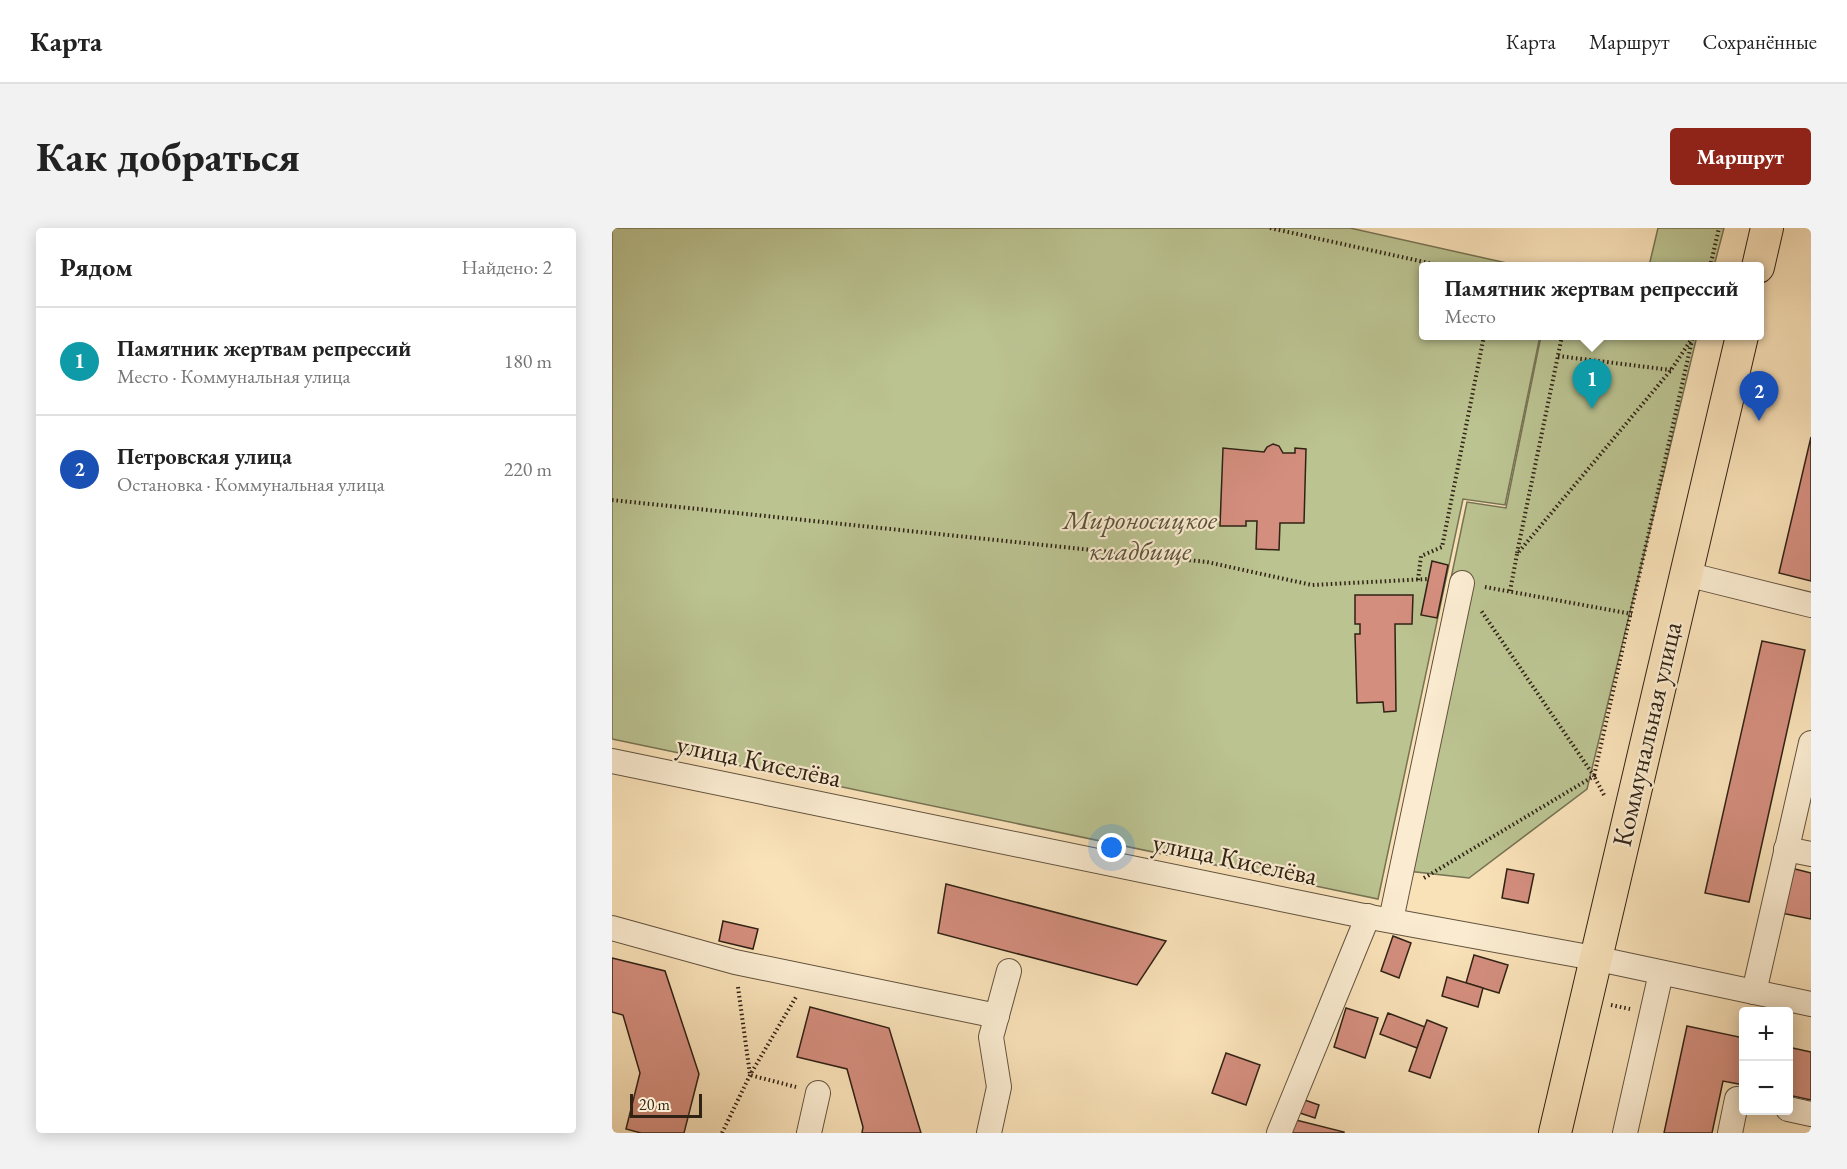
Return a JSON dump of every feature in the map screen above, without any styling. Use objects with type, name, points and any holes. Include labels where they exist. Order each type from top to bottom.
[{"type":"main road","points":[[1759,262],[1767,228]]},
{"type":"main road","name":"Коммунальная улица","points":[[1555,1133],[1594,958],[1741,340]]},
{"type":"street","points":[[1686,574],[1811,605]]},
{"type":"street","points":[[1279,1133],[1385,911],[1462,583]]},
{"type":"street","points":[[1754,992],[1811,743]]},
{"type":"street","name":"улица Киселёва","points":[[612,761],[1385,911],[1811,1004]]},
{"type":"street","points":[[1786,849],[1811,854]]},
{"type":"street","points":[[612,928],[735,962],[997,1016]]},
{"type":"street","points":[[989,1133],[999,1087],[992,1036],[1009,971]]},
{"type":"street","points":[[1624,1133],[1661,973]]},
{"type":"street","points":[[809,1133],[818,1093]]},
{"type":"street","points":[[1730,1133],[1737,1099],[1739,1099]]},
{"type":"street","points":[[1793,1110],[1811,1114]]},
{"type":"path","points":[[1270,228],[1424,262]]},
{"type":"path","points":[[1711,262],[1719,228]]},
{"type":"path","points":[[1418,580],[1421,556],[1442,547],[1483,340]]},
{"type":"path","points":[[1510,591],[1561,340]]},
{"type":"path","points":[[1517,554],[1671,370],[1689,340]]},
{"type":"path","points":[[1385,911],[1444,864],[1594,776],[1632,614],[1690,340]]},
{"type":"path","points":[[1558,356],[1671,370]]},
{"type":"path","points":[[612,500],[1207,562],[1312,585],[1428,579]]},
{"type":"path","points":[[1462,583],[1632,614]]},
{"type":"path","points":[[1462,583],[1594,776],[1604,792],[1602,802]]},
{"type":"path","points":[[735,962],[750,1075]]},
{"type":"path","points":[[722,1133],[750,1075],[808,976]]},
{"type":"path","points":[[750,1075],[818,1093]]},
{"type":"green space","name":"Мироносицкое кладбище","points":[[612,228],[1350,228],[1502,262],[1419,262],[1419,340],[1539,340],[1505,505],[1463,499],[1378,899],[612,739]]},
{"type":"green space","points":[[1658,228],[1724,228],[1715,262],[1650,262]]},
{"type":"green space","points":[[1540,340],[1696,340],[1587,789],[1469,878],[1390,869],[1467,502],[1506,508]]},
{"type":"building","points":[[1811,437],[1811,581],[1779,573]]},
{"type":"building","points":[[1273,444],[1279,446],[1283,453],[1295,453],[1295,448],[1306,449],[1304,523],[1280,523],[1279,550],[1256,549],[1257,521],[1246,521],[1246,526],[1220,526],[1223,448],[1264,452]]},
{"type":"building","points":[[1432,561],[1448,565],[1437,618],[1421,615]]},
{"type":"building","points":[[1355,595],[1413,595],[1412,624],[1395,624],[1396,711],[1384,712],[1383,702],[1357,703],[1355,634],[1360,634],[1360,624],[1355,624]]},
{"type":"building","points":[[1762,641],[1805,650],[1749,902],[1705,893]]},
{"type":"building","points":[[1791,868],[1811,873],[1811,919],[1781,913]]},
{"type":"building","points":[[1507,869],[1534,874],[1528,903],[1502,898]]},
{"type":"building","points":[[946,884],[1166,941],[1137,985],[938,933]]},
{"type":"building","points":[[723,921],[758,929],[753,949],[719,941]]},
{"type":"building","points":[[1393,936],[1411,943],[1399,978],[1381,971]]},
{"type":"building","points":[[1474,955],[1508,965],[1499,993],[1466,983]]},
{"type":"building","points":[[612,958],[665,971],[699,1074],[684,1133],[641,1133],[626,1129],[640,1073],[623,1015],[612,1012]]},
{"type":"building","points":[[1447,977],[1483,988],[1478,1007],[1442,996]]},
{"type":"building","points":[[810,1007],[889,1028],[921,1133],[862,1133],[863,1127],[847,1069],[797,1057]]},
{"type":"building","points":[[1346,1008],[1378,1018],[1365,1058],[1334,1047]]},
{"type":"building","points":[[1388,1013],[1425,1027],[1417,1048],[1380,1034]]},
{"type":"building","points":[[1427,1020],[1447,1028],[1430,1078],[1409,1071]]},
{"type":"building","points":[[1687,1026],[1739,1037],[1739,1084],[1723,1081],[1712,1133],[1664,1133]]},
{"type":"building","points":[[1793,1048],[1811,1052],[1811,1100],[1793,1096]]},
{"type":"building","points":[[1226,1053],[1260,1065],[1246,1105],[1212,1093]]},
{"type":"building","points":[[1299,1098],[1319,1105],[1315,1118],[1294,1111]]},
{"type":"building","points":[[1292,1119],[1344,1132],[1344,1133],[1289,1133]]},
{"type":"place","name":"Памятник жертвам репрессий","points":[[1592,409]]},
{"type":"place","name":"Петровская улица","points":[[1759,421]]}]
